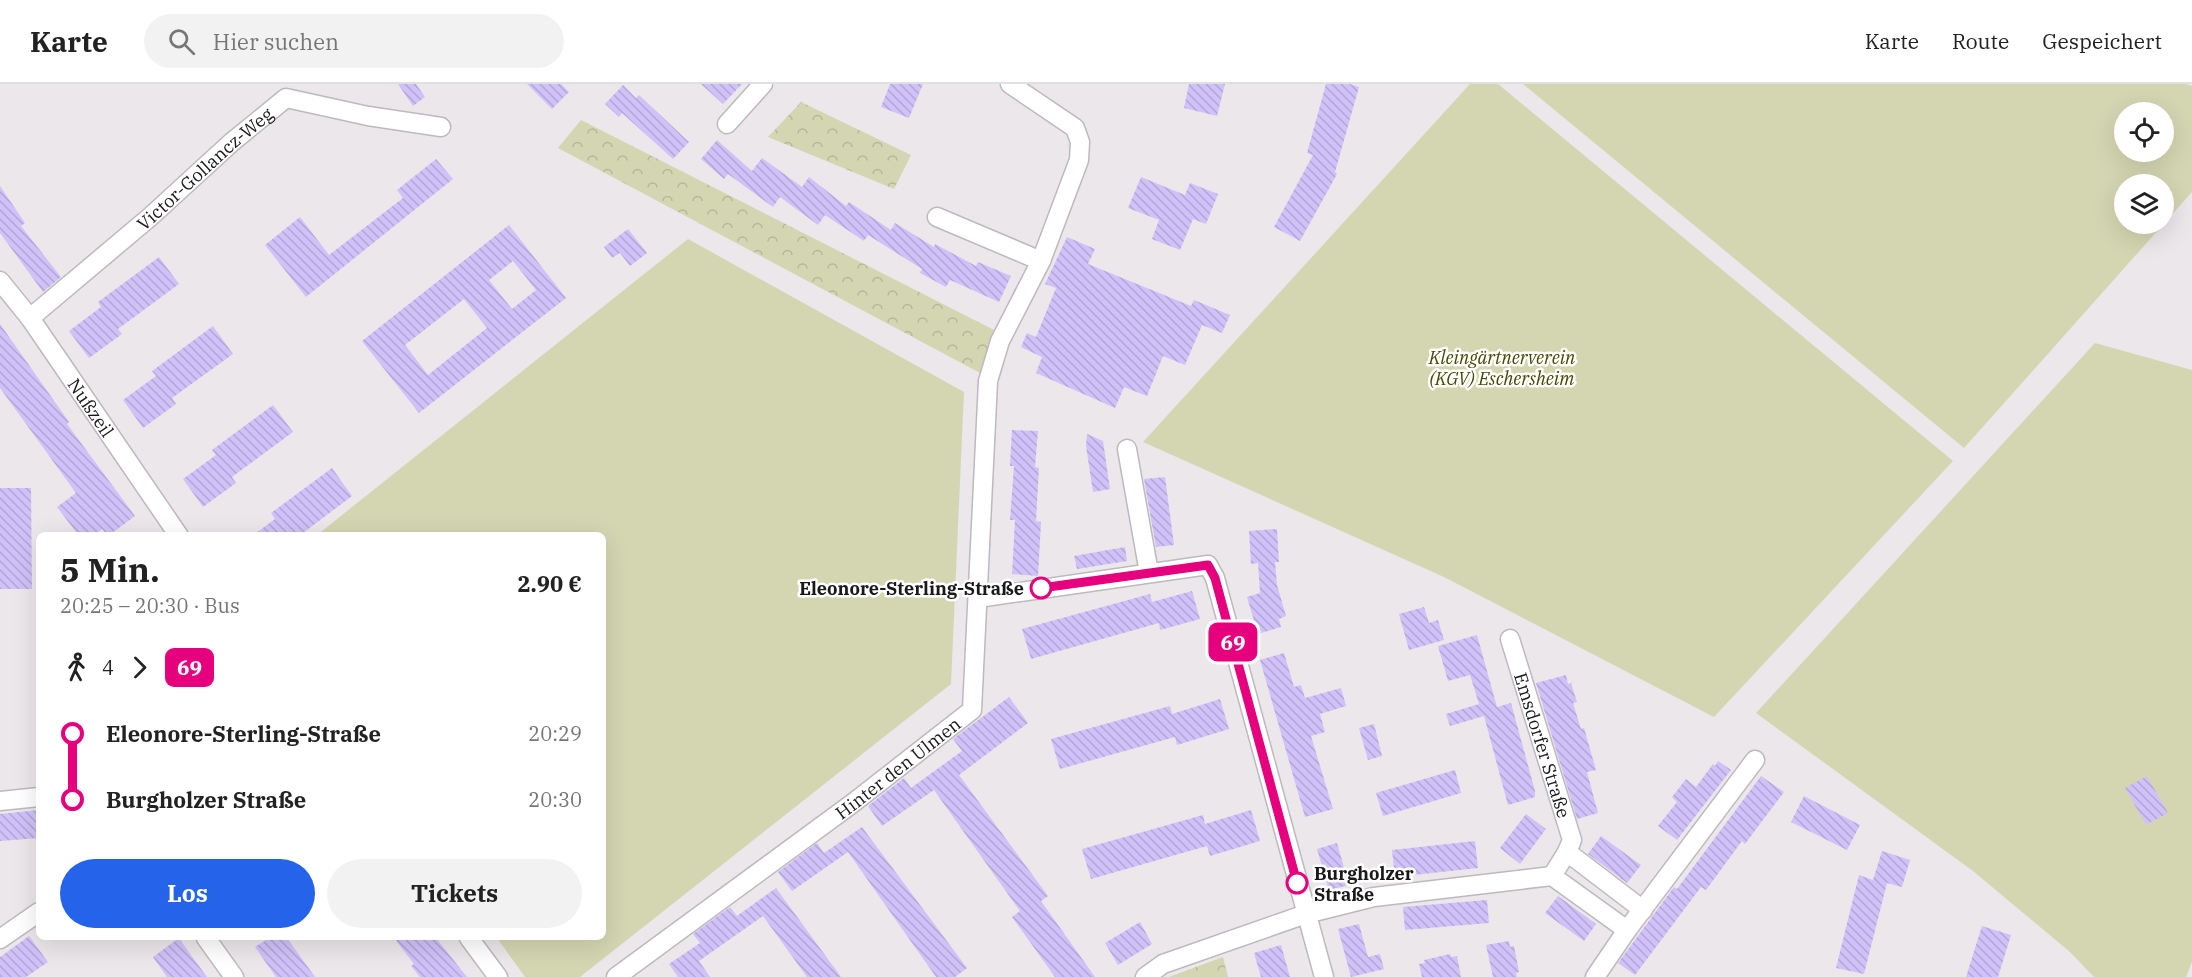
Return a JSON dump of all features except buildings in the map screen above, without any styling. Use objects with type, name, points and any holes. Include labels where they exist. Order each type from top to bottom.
[{"type":"street","points":[[727,124],[763,84]]},
{"type":"street","points":[[937,217],[1041,261],[1079,160],[1080,142],[1075,128],[1067,121],[1010,84]]},
{"type":"street","name":"Victor-Gollancz-Weg","points":[[30,318],[150,217],[232,142],[286,98],[368,116],[441,127]]},
{"type":"street","name":"Hinter den Ulmen","points":[[616,977],[853,803],[972,710],[988,381],[1000,340],[1041,261]]},
{"type":"street","name":"Nußzeil","points":[[0,281],[30,318],[174,532]]},
{"type":"street","points":[[1127,449],[1149,573]]},
{"type":"street","points":[[978,598],[1208,565],[1215,578],[1324,977]]},
{"type":"street","name":"Emsdorfer Straße","points":[[1510,639],[1572,840],[1567,852]]},
{"type":"street","points":[[1594,977],[1755,760]]},
{"type":"street","points":[[0,801],[36,797]]},
{"type":"street","points":[[1552,876],[1567,852],[1643,910]]},
{"type":"street","points":[[1145,977],[1163,964],[1306,914],[1374,897],[1552,876],[1627,930]]},
{"type":"street","points":[[0,939],[36,914]]},
{"type":"street","points":[[207,940],[234,977]]},
{"type":"street","points":[[471,940],[498,977]]},
{"type":"green space","name":"Kleingärtnerverein (KGV) Eschersheim","points":[[1470,84],[1498,84],[1953,461],[1714,717],[1444,577],[1143,442]]},
{"type":"green space","points":[[1523,84],[2186,84],[2192,86],[2192,192],[2174,212],[2174,174],[2114,174],[2114,234],[2155,234],[1964,448]]},
{"type":"green space","points":[[801,102],[911,155],[894,189],[768,137]]},
{"type":"green space","points":[[581,120],[994,330],[982,374],[558,148]]},
{"type":"green space","points":[[688,239],[964,392],[951,684],[580,977],[525,977],[498,940],[606,940],[606,532],[321,532]]},
{"type":"green space","points":[[2095,343],[2192,370],[2192,962],[2186,977],[2094,977],[2070,952],[1973,871],[1756,713]]},
{"type":"green space","points":[[1223,957],[1228,977],[1169,977]]},
{"type":"bus line","name":"69","points":[[1041,588],[1208,565],[1215,578],[1297,883]]},
{"type":"place","name":"Eleonore-Sterling-Straße","points":[[1041,588]]},
{"type":"place","name":"Burgholzer Straße","points":[[1297,883]]}]
